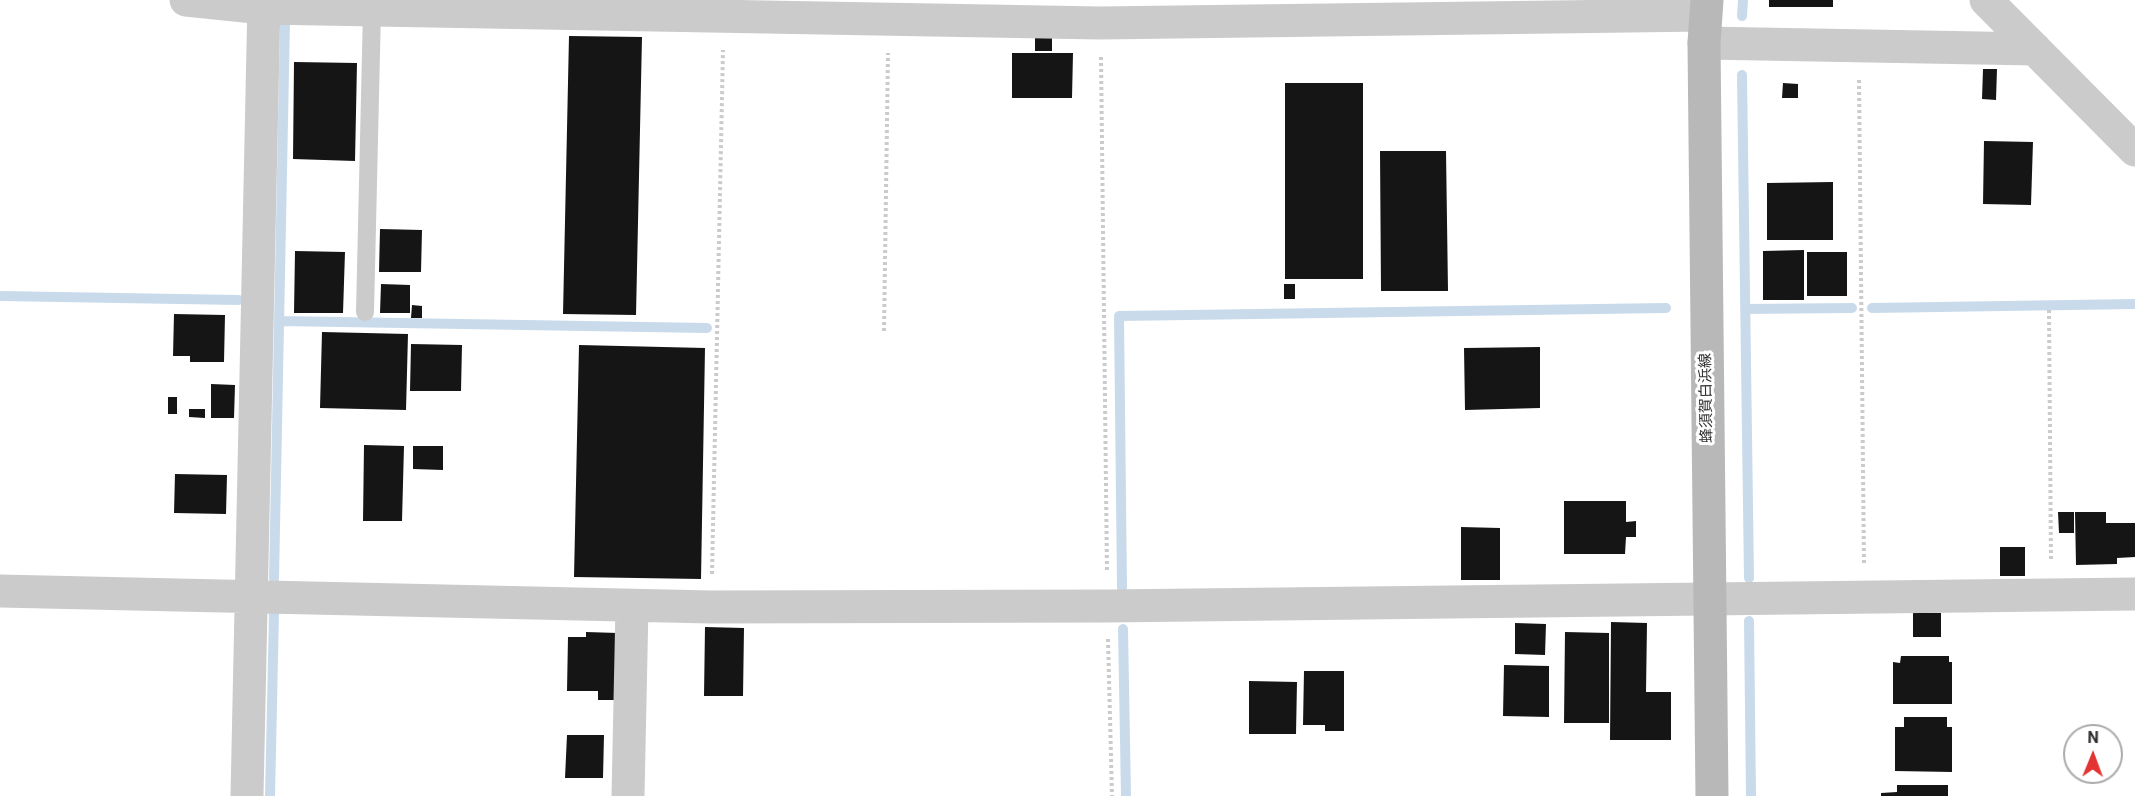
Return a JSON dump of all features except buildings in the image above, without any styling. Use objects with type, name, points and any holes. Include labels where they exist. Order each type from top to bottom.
[{"type":"main road","name":"蜂須賀白浜線","points":[[1705,20],[1712,796]]},
{"type":"street","points":[[186,0],[372,10],[1100,23],[1180,11],[1705,20],[1858,46],[2035,49]]},
{"type":"street","points":[[1986,0],[2135,150]]},
{"type":"street","points":[[247,796],[264,4]]},
{"type":"street","points":[[0,591],[711,607],[1108,606],[2135,594]]},
{"type":"street","points":[[628,796],[632,606]]},
{"type":"lane","points":[[365,312],[372,10]]},
{"type":"path","points":[[711,607],[723,16]]},
{"type":"path","points":[[884,331],[889,20]]},
{"type":"path","points":[[1100,23],[1112,796]]},
{"type":"path","points":[[1858,46],[1865,597]]},
{"type":"path","points":[[2049,310],[2052,595]]},
{"type":"waterway","points":[[1742,16],[1743,0]]},
{"type":"waterway","points":[[274,579],[285,21]]},
{"type":"waterway","points":[[1742,75],[1749,578]]},
{"type":"waterway","points":[[0,296],[239,300]]},
{"type":"waterway","points":[[1872,308],[2135,304]]},
{"type":"waterway","points":[[1122,588],[1119,316],[1666,308]]},
{"type":"waterway","points":[[1745,309],[1852,308]]},
{"type":"waterway","points":[[279,321],[707,328]]},
{"type":"waterway","points":[[270,796],[274,613]]},
{"type":"waterway","points":[[1749,621],[1751,796]]},
{"type":"waterway","points":[[1123,629],[1126,796]]}]
